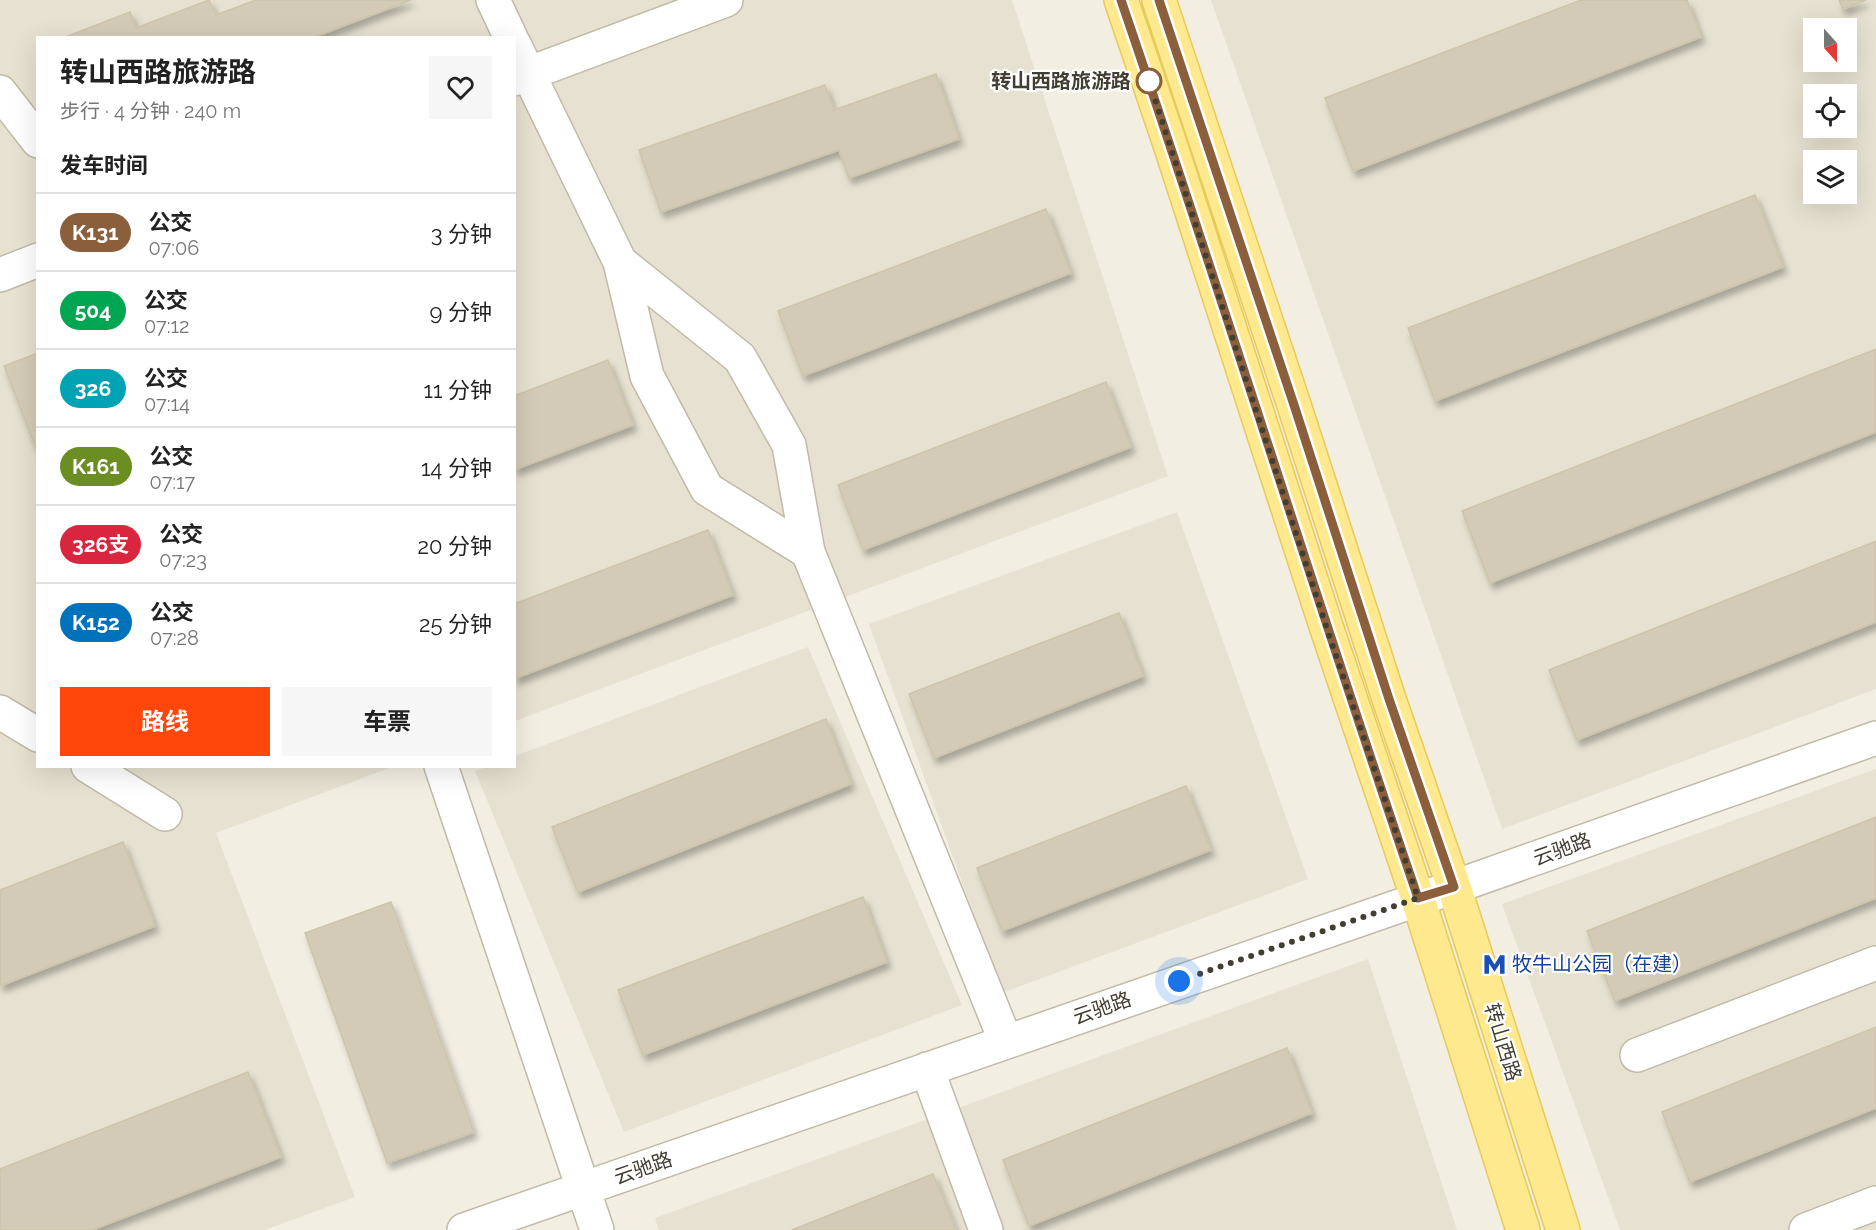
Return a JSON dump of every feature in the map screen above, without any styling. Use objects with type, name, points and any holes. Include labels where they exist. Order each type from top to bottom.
[{"type":"main road","name":"转山西路","points":[[1121,0],[1327,629],[1418,898],[1523,1230]]},
{"type":"main road","name":"转山西路","points":[[1159,0],[1454,887],[1563,1230]]},
{"type":"street","points":[[493,0],[511,36]]},
{"type":"street","points":[[522,77],[726,0]]},
{"type":"street","points":[[516,52],[522,77],[620,262],[646,376],[707,489],[808,552]]},
{"type":"street","points":[[0,92],[36,138]]},
{"type":"street","points":[[0,275],[36,261]]},
{"type":"street","points":[[620,262],[740,358],[789,445],[808,552],[1006,1042]]},
{"type":"street","points":[[0,712],[36,734]]},
{"type":"street","name":"云驰路","points":[[464,1230],[1454,887],[1876,738]]},
{"type":"street","points":[[91,768],[165,814]]},
{"type":"street","points":[[442,768],[597,1230]]},
{"type":"street","points":[[1638,1055],[1876,963]]},
{"type":"street","points":[[927,1069],[986,1230]]},
{"type":"street","points":[[1806,1230],[1876,1203]]},
{"type":"shaded area","points":[[0,0],[1012,0],[1168,476],[516,721],[516,36],[36,36],[36,768],[389,768],[216,833],[355,1197],[264,1230],[0,1230]]},
{"type":"shaded area","points":[[1211,0],[1876,0],[1876,689],[1502,829]]},
{"type":"shaded area","points":[[1177,512],[1308,879],[1002,993],[869,624]]},
{"type":"shaded area","points":[[808,647],[962,1005],[624,1132],[475,771],[484,768],[516,768],[516,756]]},
{"type":"shaded area","points":[[1876,769],[1876,1230],[1620,1230],[1502,904]]},
{"type":"shaded area","points":[[1368,959],[1457,1230],[659,1230],[655,1218]]},
{"type":"building","points":[[209,0],[216,15],[256,0],[411,0],[317,36],[68,36],[130,12],[136,28]]},
{"type":"building","points":[[1581,0],[1687,0],[1701,37],[1353,171],[1325,98]]},
{"type":"building","points":[[1839,0],[1866,0],[1843,9]]},
{"type":"building","points":[[936,74],[959,139],[849,178],[839,150],[661,212],[639,150],[825,85],[834,110]]},
{"type":"building","points":[[1755,195],[1783,267],[1435,401],[1408,328]]},
{"type":"building","points":[[1046,209],[1071,273],[803,376],[778,311]]},
{"type":"building","points":[[1876,349],[1876,432],[1490,583],[1462,511]]},
{"type":"building","points":[[36,354],[36,448],[4,366]]},
{"type":"building","points":[[608,360],[633,425],[516,469],[516,395]]},
{"type":"building","points":[[1106,382],[1131,447],[863,550],[838,485]]},
{"type":"building","points":[[708,530],[733,595],[516,678],[516,603]]},
{"type":"building","points":[[1876,541],[1876,622],[1577,740],[1549,670]]},
{"type":"building","points":[[1119,613],[1143,676],[934,758],[909,694]]},
{"type":"building","points":[[826,719],[851,784],[578,892],[552,827]]},
{"type":"building","points":[[1186,786],[1211,850],[1002,931],[977,868]]},
{"type":"building","points":[[1876,817],[1876,898],[1615,1001],[1587,931]]},
{"type":"building","points":[[123,842],[155,926],[0,986],[0,890]]},
{"type":"building","points":[[863,897],[887,962],[643,1055],[618,990]]},
{"type":"building","points":[[391,902],[474,1132],[387,1163],[305,933]]},
{"type":"building","points":[[1876,1027],[1876,1108],[1690,1182],[1662,1112]]},
{"type":"building","points":[[1287,1048],[1312,1113],[1029,1226],[1003,1160]]},
{"type":"building","points":[[248,1072],[281,1157],[92,1230],[0,1230],[0,1169]]},
{"type":"building","points":[[933,1174],[956,1230],[792,1230]]},
{"type":"bus line","name":"K131","points":[[1121,0],[1327,629],[1418,898],[1454,887],[1389,699],[1159,0]]},
{"type":"place","name":"转山西路旅游路","points":[[1149,81]]},
{"type":"place","name":"牧牛山公园（在建）","points":[[1494,964]]},
{"type":"route","points":[[1149,81],[1327,629],[1418,898],[1179,981]]}]
